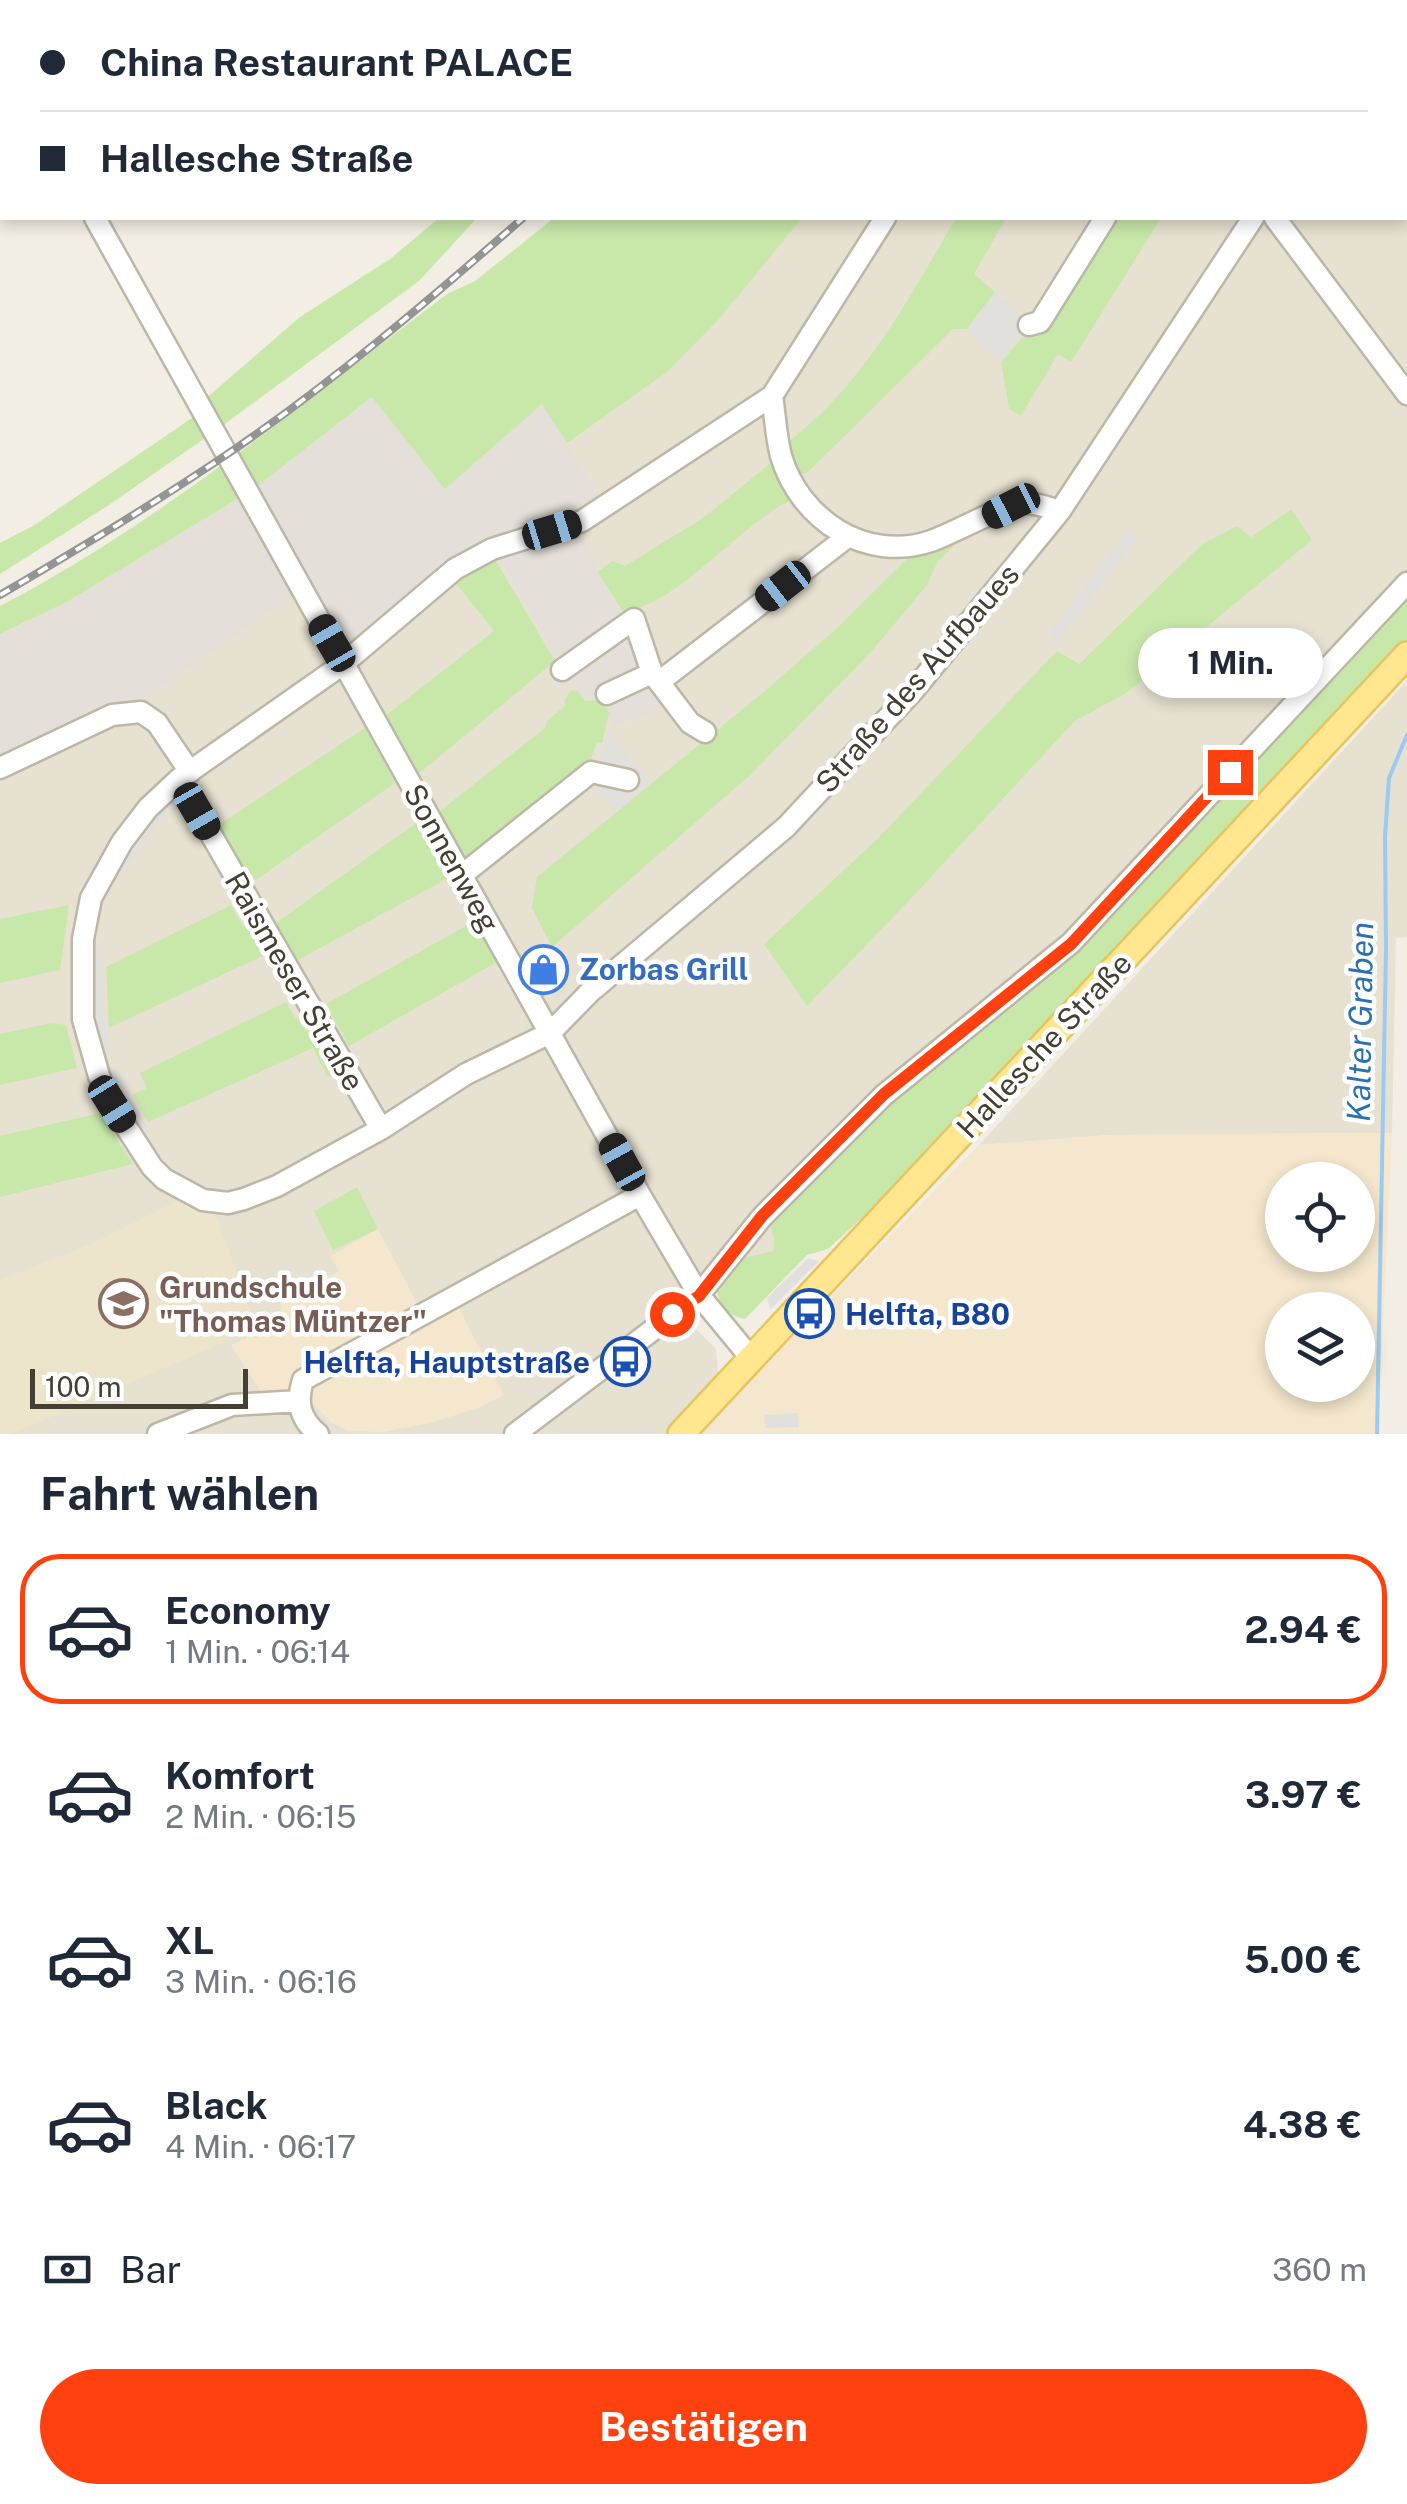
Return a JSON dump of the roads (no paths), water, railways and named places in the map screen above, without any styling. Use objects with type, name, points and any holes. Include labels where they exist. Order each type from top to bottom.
[{"type":"main road","name":"Hallesche Straße","points":[[682,1434],[1407,655]]},
{"type":"street","name":"Sonnenweg","points":[[96,220],[640,1195],[699,1296],[750,1358]]},
{"type":"street","points":[[550,1032],[466,1074],[381,1129],[276,1186],[228,1203],[203,1200],[164,1179],[152,1167],[99,1076],[84,1019],[83,939],[91,898],[122,842],[148,808],[185,776],[343,664],[473,558],[582,521],[772,396],[884,220]]},
{"type":"street","points":[[1029,325],[1040,322],[1104,220]]},
{"type":"street","name":"Straße des Aufbaues","points":[[550,1032],[590,992],[786,827],[913,690],[1060,511],[1253,220]]},
{"type":"street","points":[[1277,220],[1407,394]]},
{"type":"street","points":[[772,396],[781,457],[790,475],[807,502],[846,538],[883,547],[909,546],[930,542],[1026,502],[1060,511]]},
{"type":"street","points":[[607,694],[655,677],[846,538]]},
{"type":"street","name":"Hallesche Straße","points":[[515,1434],[699,1296],[762,1216],[884,1094],[1071,944],[1407,583]]},
{"type":"street","points":[[562,670],[634,619],[655,677],[690,723],[705,732]]},
{"type":"street","name":"Raismeser Straße","points":[[0,768],[112,715],[141,712],[157,723],[381,1129]]},
{"type":"street","points":[[462,876],[592,772],[628,780]]},
{"type":"street","points":[[318,1434],[306,1424],[299,1401],[304,1380],[640,1195]]},
{"type":"street","points":[[158,1434],[232,1405],[299,1401]]},
{"type":"waterway","name":"Kalter Graben","points":[[1377,1434],[1385,836],[1389,778],[1407,735]]},
{"type":"railway","points":[[0,595],[198,474],[265,428],[378,341],[521,220]]},
{"type":"place","name":"Zorbas Grill","points":[[544,969]]},
{"type":"place","name":"Grundschule \"Thomas Müntzer\"","points":[[124,1304]]},
{"type":"place","name":"Helfta, B80","points":[[810,1314]]},
{"type":"place","name":"Helfta, Hauptstraße","points":[[625,1362]]}]
